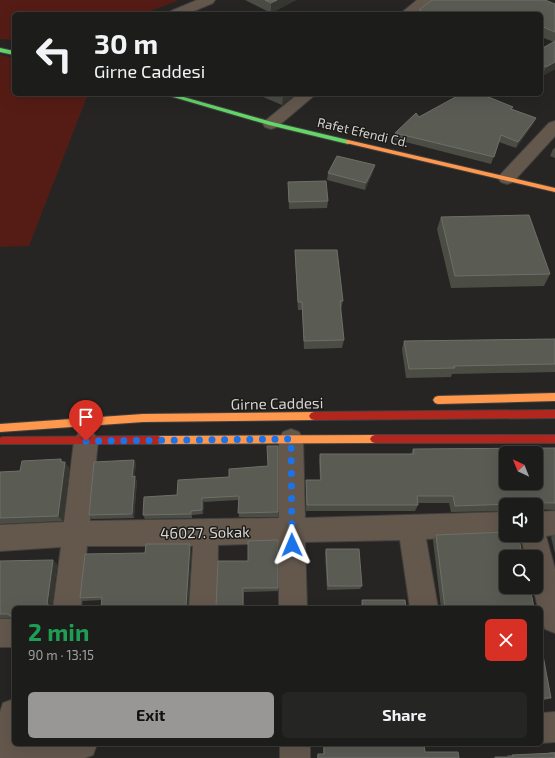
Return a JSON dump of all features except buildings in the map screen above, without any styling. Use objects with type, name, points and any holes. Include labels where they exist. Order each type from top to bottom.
[{"type":"main road","points":[[0,50],[12,53]]},
{"type":"main road","name":"Rafet Efendi Cd.","points":[[173,96],[271,124],[555,190]]},
{"type":"main road","points":[[431,400],[555,397]]},
{"type":"main road","name":"Girne Caddesi","points":[[0,428],[143,418],[555,414]]},
{"type":"main road","points":[[0,441],[291,439],[555,440]]},
{"type":"street","points":[[187,12],[208,0]]},
{"type":"street","points":[[410,12],[425,0]]},
{"type":"street","points":[[271,124],[306,96]]},
{"type":"street","points":[[507,178],[555,126]]},
{"type":"street","points":[[291,439],[293,606]]},
{"type":"street","points":[[67,606],[86,441]]},
{"type":"street","points":[[543,524],[555,523]]},
{"type":"street","name":"46027. Sokak","points":[[0,538],[75,534],[206,533],[292,529],[499,524]]},
{"type":"street","points":[[411,526],[424,606]]},
{"type":"street","points":[[203,606],[206,533]]},
{"type":"street","points":[[536,542],[555,619]]},
{"type":"street","points":[[0,633],[12,633]]},
{"type":"street","points":[[12,721],[4,751],[60,746]]},
{"type":"street","points":[[543,728],[555,727]]},
{"type":"street","points":[[295,746],[295,758]]},
{"type":"shaded area","points":[[0,0],[179,0],[148,12],[12,12],[12,40],[0,39]]},
{"type":"shaded area","points":[[0,55],[12,58],[12,96],[87,96],[29,246],[0,247]]},
{"type":"traffic: fast","points":[[0,50],[12,53]]},
{"type":"traffic: fast","points":[[173,96],[271,124],[348,142]]},
{"type":"traffic: slow","points":[[348,142],[555,190]]},
{"type":"traffic: slow","points":[[438,400],[555,397]]},
{"type":"traffic: slow","points":[[0,428],[143,418],[314,416]]},
{"type":"traffic: slow","points":[[158,440],[375,439]]},
{"type":"traffic: jam","points":[[314,416],[555,414]]},
{"type":"traffic: jam","points":[[375,439],[555,439]]},
{"type":"traffic: jam","points":[[3,441],[158,440]]},
{"type":"route","points":[[86,441],[291,439],[292,545]]}]
